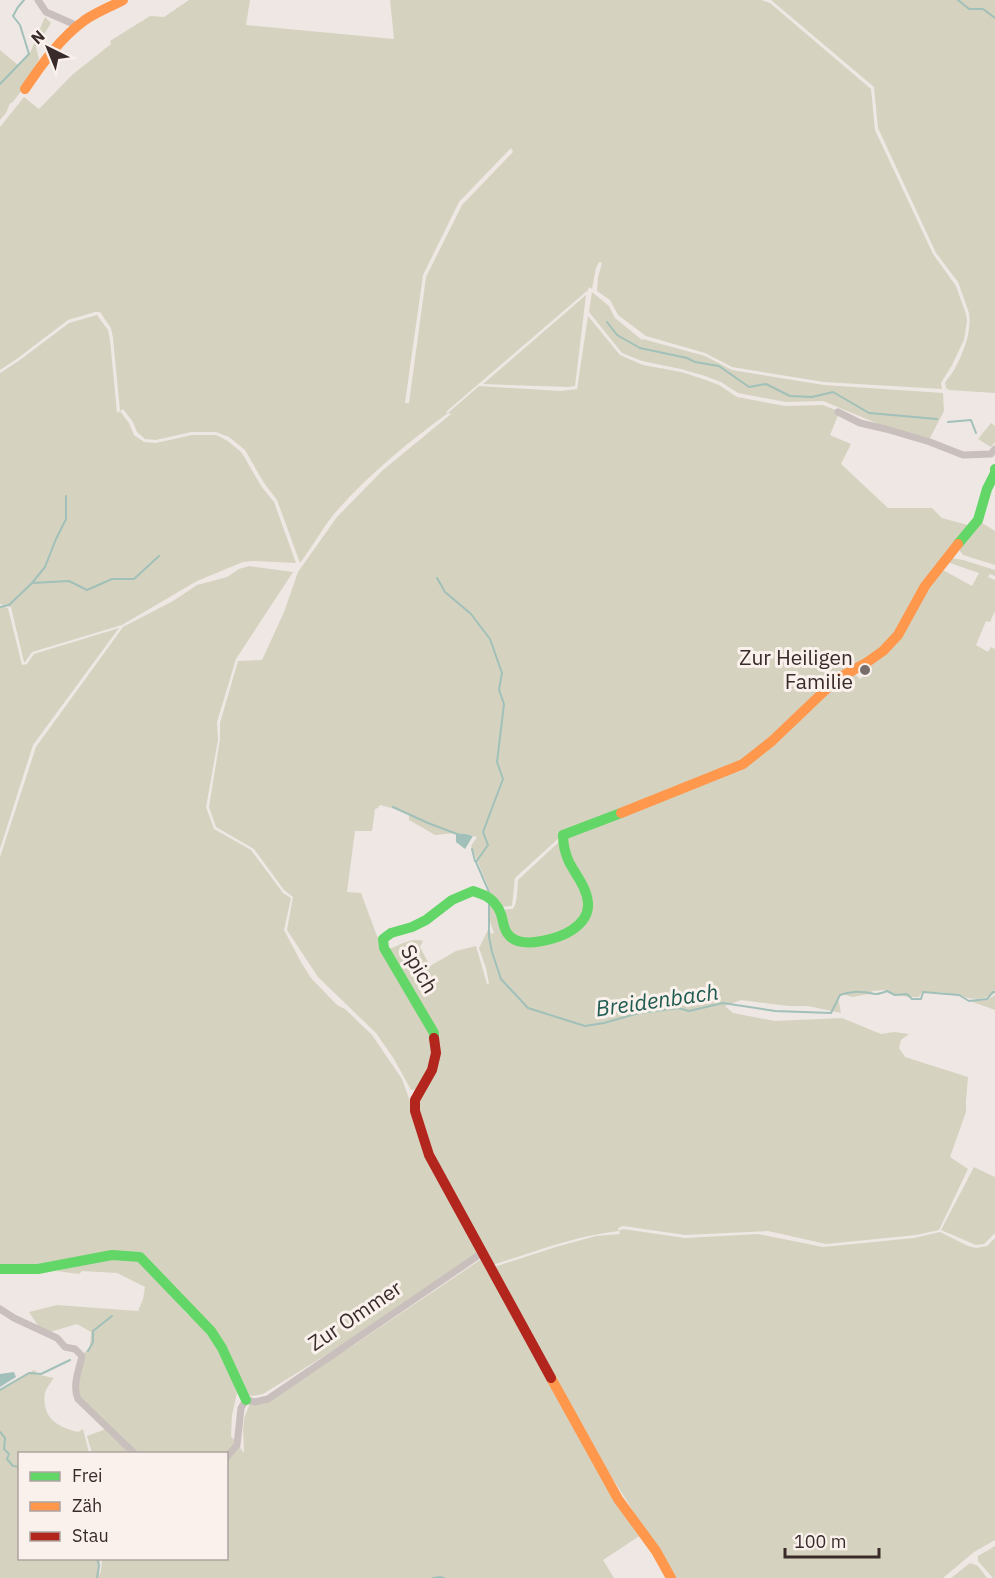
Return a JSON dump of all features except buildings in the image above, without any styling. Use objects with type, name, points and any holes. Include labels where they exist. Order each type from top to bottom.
[{"type":"street","points":[[38,0],[46,12],[78,26]]},
{"type":"street","points":[[25,89],[49,55],[78,26],[93,14],[123,0]]},
{"type":"street","points":[[838,412],[860,423],[930,442],[963,455],[993,452],[995,469]]},
{"type":"street","name":"Spich","points":[[482,1253],[429,1155],[415,1111],[415,1100],[432,1070],[436,1053],[434,1033],[384,948],[382,939],[391,933],[419,923],[452,900],[473,891],[492,901],[499,909],[505,930],[511,939],[518,942],[530,944],[559,938],[574,930],[587,912],[588,902],[565,854],[562,843],[563,835],[743,764],[772,741],[837,679],[884,651],[898,635],[924,586],[978,520],[983,499],[995,469]]},
{"type":"street","points":[[482,1253],[618,1499],[656,1551],[671,1578]]},
{"type":"street","name":"Zur Ommer","points":[[246,1400],[255,1402],[268,1399],[482,1253]]},
{"type":"street","points":[[0,1269],[38,1269],[112,1255],[140,1257],[211,1331],[222,1348],[246,1400],[241,1408],[237,1445],[228,1456]]},
{"type":"street","points":[[0,1309],[57,1338],[65,1347],[75,1349],[82,1356],[75,1387],[76,1396],[133,1452]]},
{"type":"shaded area","points":[[189,0],[250,0],[246,25],[394,39],[390,0],[761,0],[770,3],[871,89],[875,130],[933,254],[956,286],[967,321],[964,340],[941,383],[942,389],[824,382],[732,367],[705,353],[646,336],[618,315],[610,300],[597,291],[602,263],[599,262],[592,289],[589,287],[446,412],[448,413],[374,473],[334,514],[300,563],[277,500],[245,450],[229,437],[216,432],[191,432],[156,440],[145,439],[137,432],[123,409],[120,411],[111,328],[100,312],[68,320],[0,370],[0,127],[24,97],[39,109],[72,75],[111,44],[110,41],[150,16],[164,17]],"holes":[[[511,148],[513,152],[462,205],[426,277],[409,403],[405,403],[423,275],[459,202]]]},
{"type":"shaded area","points":[[771,0],[995,0],[995,393],[946,388],[945,383],[953,372],[966,343],[969,313],[958,282],[936,253],[878,128],[874,87]]},
{"type":"shaded area","points":[[45,17],[51,23],[36,47],[39,59],[22,90],[10,103],[0,120],[0,50],[18,65],[30,53]]},
{"type":"shaded area","points":[[592,292],[609,306],[615,318],[642,340],[705,356],[732,370],[824,385],[943,393],[944,411],[929,440],[881,425],[823,401],[786,402],[738,393],[721,382],[705,376],[642,361],[622,353],[589,312]]},
{"type":"shaded area","points":[[586,295],[575,386],[483,384]]},
{"type":"shaded area","points":[[97,315],[108,330],[117,413],[120,411],[134,435],[144,442],[156,443],[192,435],[216,435],[228,441],[242,453],[261,486],[274,502],[296,563],[243,562],[197,581],[122,625],[32,652],[24,662],[11,607],[0,604],[0,373],[69,323]]},
{"type":"shaded area","points":[[588,316],[620,355],[643,365],[681,372],[703,379],[719,385],[737,397],[785,406],[823,405],[863,421],[839,413],[830,435],[851,444],[841,464],[888,508],[932,508],[942,518],[971,526],[893,638],[743,760],[560,837],[515,878],[512,906],[499,907],[489,894],[490,891],[471,846],[477,837],[456,833],[435,835],[409,820],[409,815],[380,805],[375,809],[372,831],[355,831],[347,892],[361,893],[377,936],[415,1000],[433,1040],[429,1070],[417,1089],[411,1090],[376,1033],[318,977],[287,930],[293,897],[284,890],[254,849],[216,827],[209,807],[220,739],[220,723],[238,661],[262,660],[284,612],[298,572],[337,517],[383,470],[451,414],[448,413],[479,386],[561,391],[577,389]]},
{"type":"shaded area","points":[[991,423],[995,426],[995,442],[991,447],[978,439]]},
{"type":"shaded area","points":[[979,521],[995,531],[995,565],[963,555],[960,551]]},
{"type":"shaded area","points":[[951,558],[995,570],[995,576],[990,574],[988,577],[995,580],[995,611],[990,622],[986,621],[976,645],[988,652],[991,647],[995,649],[995,993],[979,999],[934,992],[922,992],[919,997],[908,997],[891,994],[884,990],[852,997],[842,994],[838,998],[841,1013],[808,1006],[741,1000],[725,1006],[733,1013],[775,1021],[842,1018],[881,1034],[894,1032],[909,1034],[901,1040],[899,1048],[905,1057],[968,1077],[966,1112],[950,1157],[968,1169],[939,1230],[916,1235],[826,1244],[768,1231],[685,1235],[623,1226],[618,1228],[619,1231],[570,1241],[490,1266],[436,1164],[418,1107],[439,1054],[389,949],[410,941],[423,941],[420,947],[430,966],[456,951],[476,946],[487,984],[489,984],[479,948],[489,928],[491,934],[494,933],[489,910],[491,902],[497,910],[513,909],[517,899],[518,880],[562,839],[566,853],[567,835],[725,775],[853,672],[860,679],[872,669],[868,663],[883,653],[941,569],[972,586],[979,573],[947,562]]},
{"type":"shaded area","points":[[249,566],[293,572],[236,659],[217,722],[218,740],[206,807],[214,829],[251,850],[283,893],[291,898],[284,930],[301,962],[311,978],[337,1005],[345,1009],[372,1035],[402,1079],[418,1124],[480,1254],[350,1340],[263,1394],[252,1396],[249,1395],[229,1354],[143,1255],[36,1267],[0,1265],[0,857],[36,747],[123,627],[173,601],[197,585],[227,577]]},
{"type":"shaded area","points":[[0,606],[8,608],[22,665],[27,664],[34,654],[119,628],[33,745],[0,849]]},
{"type":"shaded area","points":[[995,995],[995,1010],[970,1001],[987,1000]]},
{"type":"shaded area","points":[[974,1167],[995,1177],[995,1233],[984,1244],[976,1245],[941,1230]]},
{"type":"shaded area","points":[[623,1229],[685,1238],[758,1234],[823,1247],[914,1238],[940,1232],[976,1248],[987,1246],[995,1238],[995,1540],[974,1552],[943,1578],[676,1578],[583,1433],[491,1268],[596,1236],[620,1234],[619,1231]]},
{"type":"shaded area","points":[[483,1258],[641,1535],[603,1560],[614,1578],[0,1578],[0,1390],[34,1370],[40,1375],[54,1378],[45,1396],[46,1411],[49,1416],[67,1428],[78,1432],[83,1429],[89,1452],[18,1452],[18,1560],[100,1560],[99,1576],[102,1560],[228,1560],[228,1452],[92,1452],[87,1436],[106,1429],[78,1396],[82,1355],[90,1347],[91,1332],[77,1324],[50,1332],[41,1330],[29,1312],[57,1305],[138,1311],[145,1287],[117,1273],[82,1271],[79,1274],[56,1271],[109,1259],[143,1262],[186,1313],[202,1327],[222,1354],[237,1393],[232,1415],[231,1436],[244,1453],[244,1419],[250,1403],[265,1400],[354,1345]]},
{"type":"shaded area","points":[[995,1546],[995,1578],[993,1578],[978,1561],[978,1556]]},
{"type":"shaded area","points":[[970,1563],[978,1566],[987,1578],[951,1578]]},
{"type":"water","points":[[456,833],[473,836],[465,849],[456,842]]},
{"type":"water","points":[[14,1372],[16,1377],[0,1387],[0,1374]]},
{"type":"waterway","points":[[0,84],[29,54],[20,25],[13,16],[24,0]]},
{"type":"waterway","points":[[958,0],[969,9],[983,9],[995,18]]},
{"type":"waterway","points":[[607,322],[617,335],[640,348],[719,366],[749,387],[766,384],[790,396],[812,397],[833,392],[869,413],[937,419]]},
{"type":"waterway","points":[[948,422],[971,420],[976,433]]},
{"type":"waterway","points":[[32,583],[45,567],[66,519],[66,496]]},
{"type":"waterway","points":[[0,607],[9,605],[32,583],[69,581],[87,590],[112,579],[134,579],[159,556]]},
{"type":"waterway","name":"Breidenbach","points":[[437,578],[445,592],[471,614],[490,639],[502,673],[499,690],[504,704],[497,762],[503,779],[483,832],[488,845],[476,862],[489,892]]},
{"type":"waterway","points":[[393,807],[457,834]]},
{"type":"waterway","points":[[472,849],[475,861]]},
{"type":"waterway","name":"Breidenbach","points":[[489,904],[489,937],[501,979],[528,1008],[585,1026],[639,1013],[678,1008],[689,1011],[723,1003],[775,1011],[831,1013],[840,995],[853,992],[876,994],[887,991],[895,995],[907,994],[912,999],[921,999],[923,992],[959,995],[969,1001],[987,999],[995,992]]},
{"type":"waterway","points":[[88,1351],[93,1342],[93,1331],[112,1316]]},
{"type":"waterway","points":[[0,1390],[29,1373],[41,1374],[70,1360]]},
{"type":"waterway","points":[[0,1432],[5,1438],[4,1449],[9,1454],[7,1459],[13,1466],[18,1467]]},
{"type":"waterway","points":[[97,1578],[98,1560]]},
{"type":"waterway","points":[[433,1578],[444,1578]]},
{"type":"traffic: fast","points":[[958,544],[978,520],[995,469]]},
{"type":"traffic: fast","points":[[434,1038],[434,1033],[384,948],[383,939],[391,933],[426,920],[452,900],[473,891],[494,902],[501,913],[506,932],[514,939],[536,942],[569,932],[584,919],[588,903],[583,887],[566,855],[563,835],[621,813]]},
{"type":"traffic: fast","points":[[0,1269],[38,1269],[112,1255],[140,1257],[211,1331],[222,1348],[246,1400]]},
{"type":"traffic: slow","points":[[25,89],[67,35],[90,17],[123,0]]},
{"type":"traffic: slow","points":[[621,813],[743,764],[772,741],[837,679],[883,651],[898,635],[925,586],[958,544]]},
{"type":"traffic: slow","points":[[551,1378],[618,1499],[656,1551],[671,1578]]},
{"type":"traffic: jam","points":[[434,1038],[436,1053],[432,1070],[415,1100],[415,1111],[429,1155],[551,1378]]},
{"type":"place","name":"Zur Heiligen Familie","points":[[865,670]]}]
